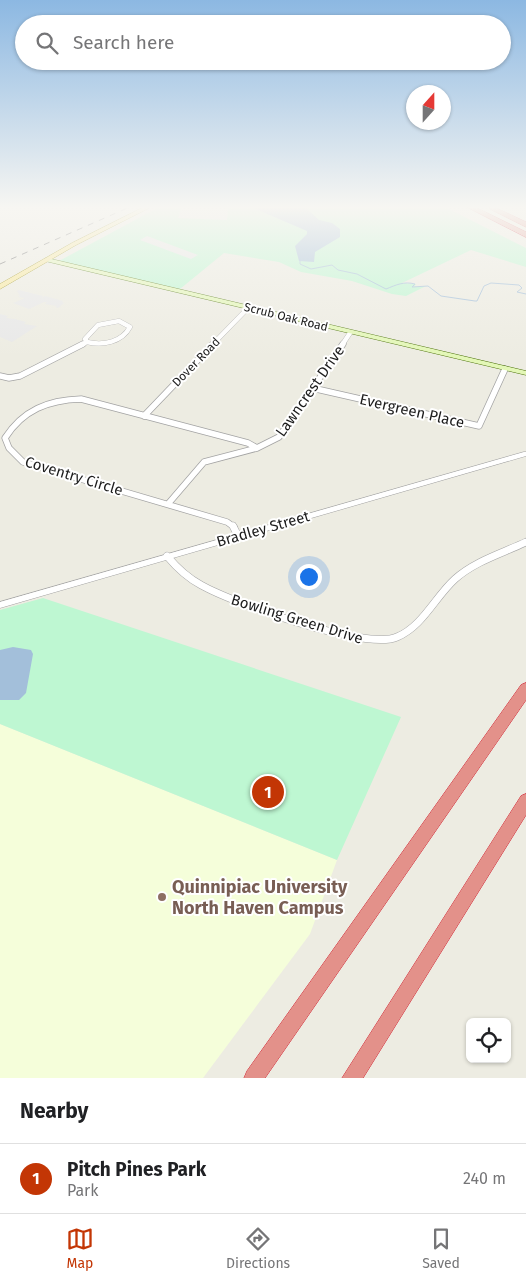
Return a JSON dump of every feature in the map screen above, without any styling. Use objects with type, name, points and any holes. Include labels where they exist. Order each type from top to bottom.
[{"type":"highway","points":[[254,1078],[526,689]]},
{"type":"highway","points":[[352,1078],[526,801]]},
{"type":"main road","points":[[0,287],[54,256]]},
{"type":"main road","name":"Scrub Oak Road","points":[[47,260],[526,373]]},
{"type":"street","name":"Dover Road","points":[[144,416],[248,308]]},
{"type":"street","points":[[0,376],[9,378],[20,376],[87,342],[94,344],[113,341],[126,334],[130,327],[119,321],[100,324],[87,333],[85,339],[87,342]]},
{"type":"street","name":"Lawncrest Drive","points":[[168,504],[204,462],[257,448],[279,437],[350,333]]},
{"type":"street","name":"Evergreen Place","points":[[312,388],[480,426],[505,368]]},
{"type":"street","name":"Coventry Circle","points":[[238,536],[233,526],[227,522],[23,462],[9,448],[5,438],[11,428],[29,411],[53,401],[81,399],[248,443],[257,448]]},
{"type":"street","name":"Bradley Street","points":[[0,604],[526,454]]},
{"type":"street","name":"Bowling Green Drive","points":[[167,556],[176,568],[215,594],[357,638],[381,642],[400,637],[412,630],[457,577],[526,542]]},
{"type":"shaded area","points":[[68,256],[220,256],[180,289],[59,261]]},
{"type":"shaded area","points":[[184,256],[196,256],[191,259]]},
{"type":"shaded area","points":[[244,256],[458,256],[402,283],[416,284],[414,287],[426,286],[406,296],[392,294],[352,281],[301,272],[279,262]]},
{"type":"shaded area","points":[[491,256],[526,256],[526,267]]},
{"type":"shaded area","points":[[17,291],[43,296],[42,298],[45,296],[63,301],[64,303],[58,308],[44,302],[29,309],[13,303],[25,298],[18,297],[20,296]]},
{"type":"shaded area","points":[[0,314],[8,316],[6,318],[26,322],[24,324],[37,326],[12,342],[0,337]]},
{"type":"shaded area","points":[[43,598],[401,717],[337,860],[0,724],[0,610]]},
{"type":"shaded area","name":"Quinnipiac University North Haven Campus","points":[[0,724],[337,860],[310,934],[203,1078],[0,1078]]},
{"type":"water","points":[[298,256],[315,256],[314,262],[299,261]]},
{"type":"water","points":[[13,647],[31,650],[33,654],[26,693],[19,700],[0,700],[0,650]]},
{"type":"waterway","points":[[300,260],[300,264],[311,269],[332,265],[338,270],[357,274],[386,289],[400,284],[411,283],[415,284],[412,287],[428,286],[441,296],[477,301],[484,286],[491,283],[519,285],[522,288],[517,292],[526,294]]},
{"type":"railway","points":[[0,264],[18,256]]},
{"type":"place","name":"Pitch Pines Park","points":[[268,792]]},
{"type":"place","name":"Quinnipiac University North Haven Campus","points":[[162,897]]}]
